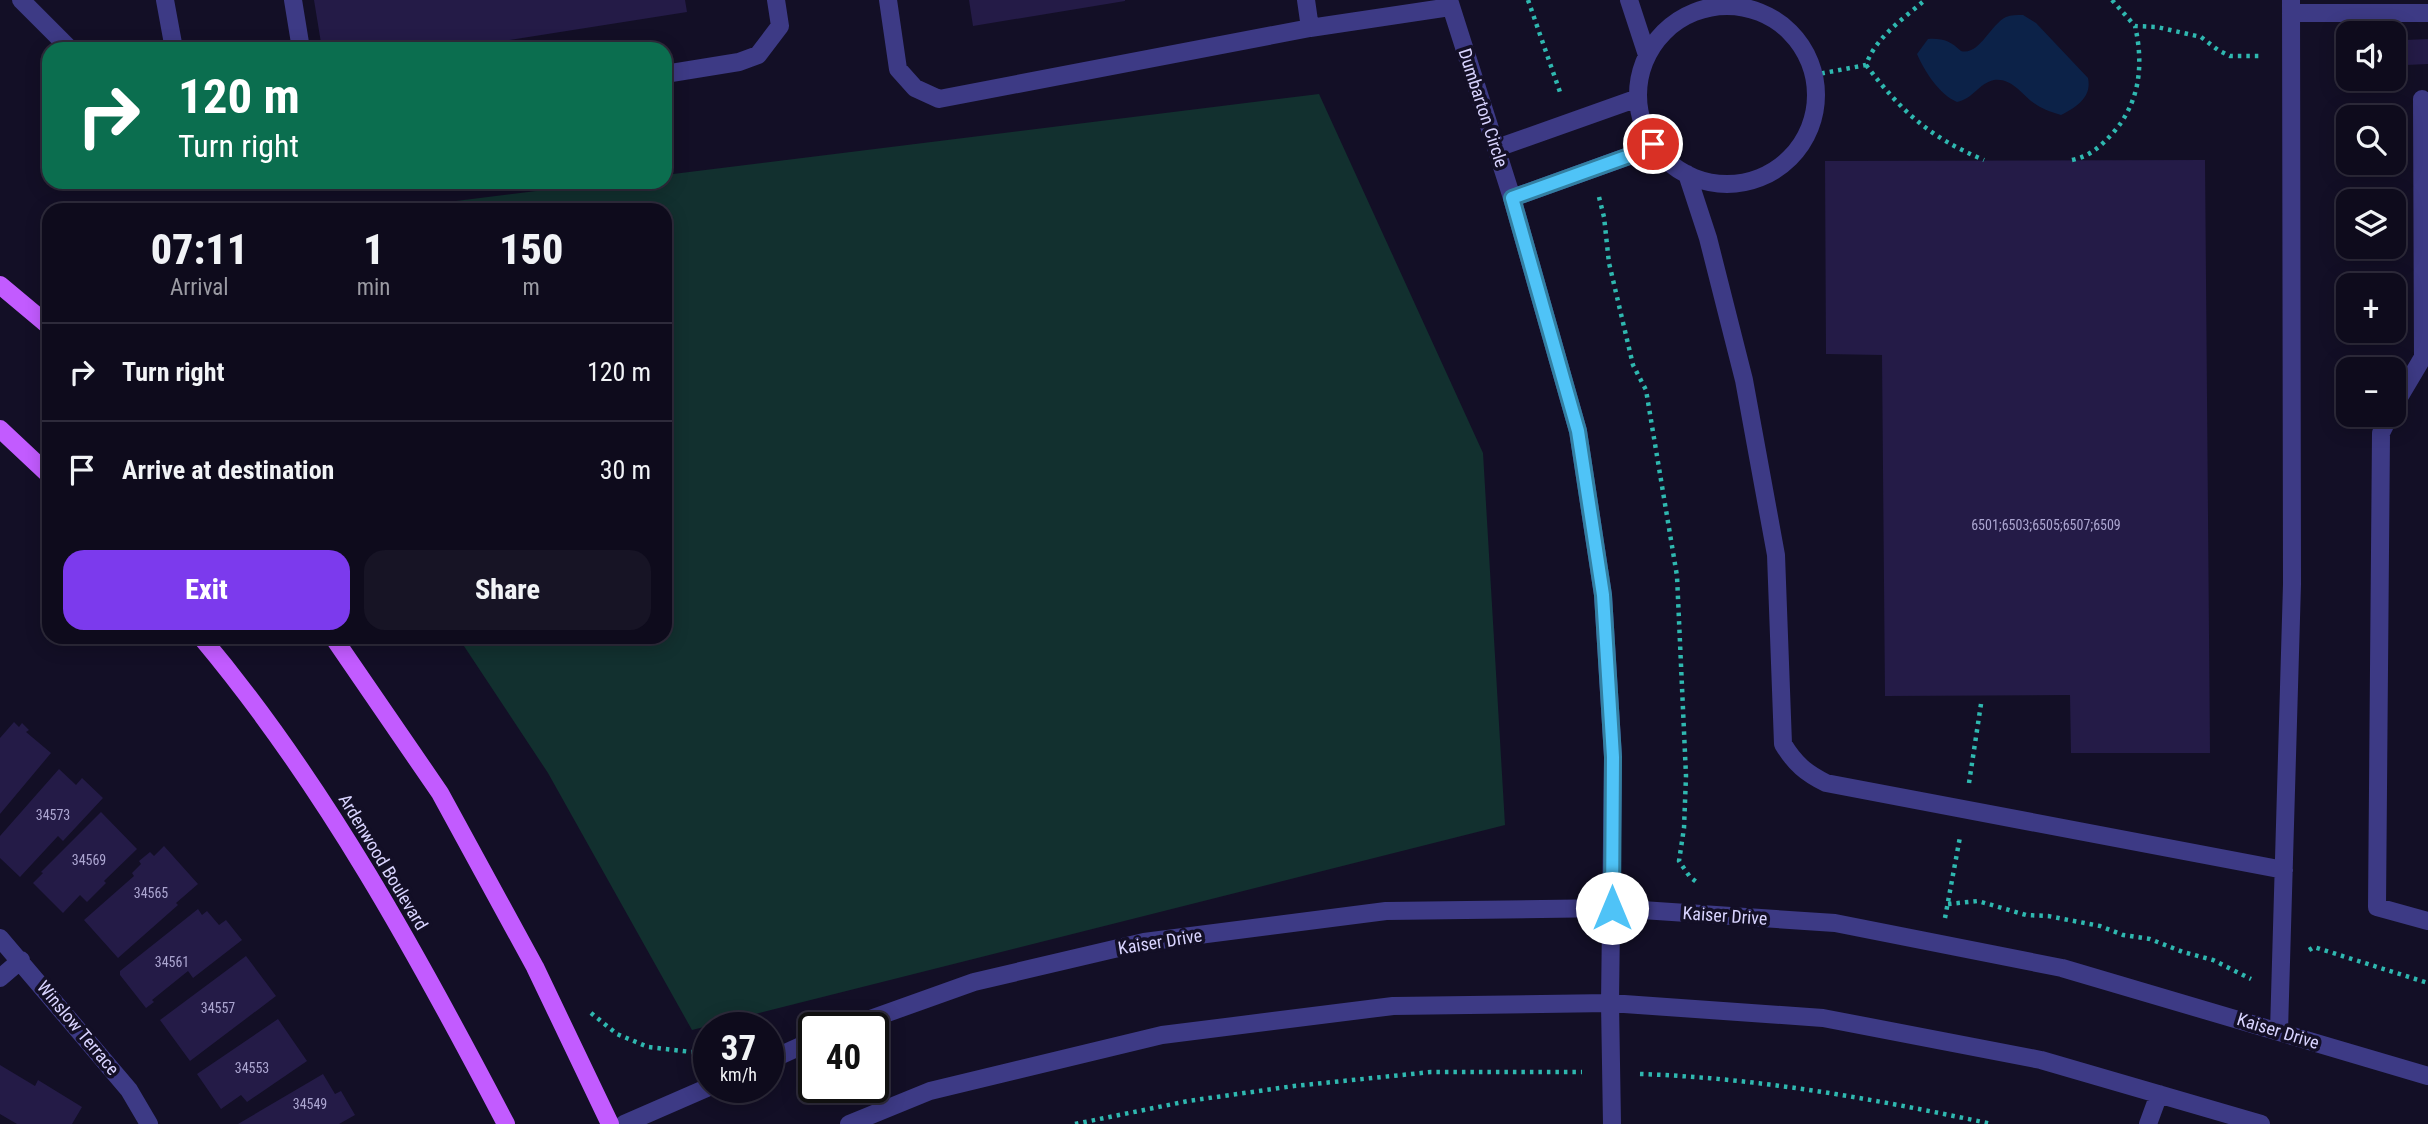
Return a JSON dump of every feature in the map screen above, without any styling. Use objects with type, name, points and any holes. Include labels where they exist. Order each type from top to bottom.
[{"type":"main road","points":[[0,285],[42,320]]},
{"type":"main road","points":[[0,429],[42,468]]},
{"type":"main road","name":"Ardenwood Boulevard","points":[[207,644],[240,683],[353,846],[450,1017],[506,1124]]},
{"type":"main road","points":[[338,644],[440,793],[535,967],[610,1124]]},
{"type":"street","points":[[21,0],[63,42]]},
{"type":"street","points":[[165,0],[173,42]]},
{"type":"street","points":[[293,0],[300,42]]},
{"type":"street","points":[[672,73],[739,62],[758,55],[780,26],[776,0]]},
{"type":"street","points":[[888,0],[898,69],[915,89],[939,99],[1450,3]]},
{"type":"street","points":[[1306,0],[1310,28]]},
{"type":"street","points":[[1629,0],[1647,55]]},
{"type":"street","name":"Dumbarton Circle","points":[[1450,3],[1512,198],[1578,431],[1603,595],[1613,757],[1610,1003],[1612,1124]]},
{"type":"street","points":[[1721,6],[1744,8],[1766,15],[1786,28],[1801,45],[1812,66],[1813,75],[1816,89],[1815,113],[1807,135],[1794,154],[1777,169],[1756,180],[1733,184],[1709,183],[1687,174],[1668,162],[1654,147],[1642,124],[1638,98],[1639,78],[1647,55],[1660,36],[1677,21],[1698,10],[1721,6]]},
{"type":"street","points":[[2279,1031],[2292,584],[2291,7],[2423,9]]},
{"type":"street","points":[[1497,148],[1638,98]]},
{"type":"street","points":[[2406,388],[2425,360],[2421,99]]},
{"type":"street","points":[[1512,198],[1654,147]]},
{"type":"street","points":[[1687,174],[1708,238],[1745,380],[1776,555],[1783,744],[1793,761],[1806,773],[1826,783],[2284,870]]},
{"type":"street","points":[[2384,427],[2381,433],[2377,907],[2428,921]]},
{"type":"street","name":"Kaiser Drive","points":[[889,1012],[974,982],[1144,942],[1386,911],[1612,908],[1835,923],[2062,968],[2428,1076]]},
{"type":"street","name":"Winslow Terrace","points":[[0,938],[129,1090],[149,1124]]},
{"type":"street","points":[[0,978],[21,960]]},
{"type":"street","points":[[849,1124],[930,1091],[1162,1035],[1393,1006],[1610,1003],[1823,1018],[2040,1060],[2261,1124]]},
{"type":"street","points":[[624,1124],[693,1094]]},
{"type":"street","points":[[2148,1124],[2159,1094]]},
{"type":"path","points":[[1528,0],[1562,99]]},
{"type":"path","points":[[1866,65],[1876,47],[1901,20],[1926,0]]},
{"type":"path","points":[[2071,160],[2096,151],[2122,122],[2135,99],[2140,72],[2140,47],[2135,26],[2112,0]]},
{"type":"path","points":[[2135,26],[2157,27],[2201,37],[2230,56],[2291,57]]},
{"type":"path","points":[[1813,75],[1866,65]]},
{"type":"path","points":[[1866,65],[1883,87],[1925,130],[1951,146],[1984,160]]},
{"type":"path","points":[[1598,194],[1604,218],[1609,263],[1633,365],[1646,390],[1666,500],[1677,576],[1685,725],[1684,828],[1679,861],[1690,877],[1701,885]]},
{"type":"path","points":[[1948,904],[1978,901],[2026,915],[2048,916],[2100,926],[2213,960],[2253,980],[2315,947],[2428,983]]},
{"type":"path","points":[[1932,917],[1945,919]]},
{"type":"path","points":[[586,1009],[617,1034],[648,1047],[693,1052]]},
{"type":"path","points":[[1075,1124],[1188,1101],[1294,1086],[1431,1072],[1681,1075],[1772,1084],[1881,1100],[1992,1124]]},
{"type":"green space","points":[[1319,94],[1483,453],[1505,825],[763,1012],[693,1012],[692,1030],[548,773],[463,644],[672,644],[672,203],[440,203],[553,189],[672,189],[672,174]]},
{"type":"water","points":[[2012,15],[2023,15],[2036,23],[2088,78],[2088,91],[2085,96],[2078,105],[2061,115],[2038,106],[2015,86],[2000,80],[1984,84],[1967,98],[1957,102],[1944,94],[1933,82],[1917,54],[1928,39],[1946,41],[1961,51],[1973,49],[2000,21]]},
{"type":"building","points":[[314,0],[685,0],[687,12],[496,42],[321,42]]},
{"type":"building","points":[[969,0],[1125,0],[1125,1],[973,26]]},
{"type":"building","points":[[2428,39],[2428,64],[2406,65],[2406,40]]},
{"type":"building","points":[[2205,160],[2210,753],[2071,753],[2070,695],[1885,696],[1882,355],[1826,354],[1825,161]]},
{"type":"building","points":[[14,722],[19,727],[22,723],[29,730],[26,732],[51,753],[0,814],[0,738]]},
{"type":"building","points":[[59,769],[76,785],[82,778],[103,798],[63,841],[58,836],[20,877],[0,858],[0,836]]},
{"type":"building","points":[[101,812],[137,849],[87,902],[80,895],[63,913],[33,883]]},
{"type":"building","points":[[164,846],[198,884],[118,958],[84,920],[134,876],[132,873],[141,864],[139,861],[150,852],[154,856]]},
{"type":"building","points":[[198,909],[202,915],[207,911],[219,925],[226,920],[242,940],[193,978],[188,971],[146,1008],[120,975],[120,971]]},
{"type":"building","points":[[246,956],[276,996],[190,1061],[160,1020]]},
{"type":"building","points":[[278,1019],[307,1061],[247,1102],[241,1095],[221,1109],[197,1074]]},
{"type":"building","points":[[0,1065],[35,1086],[38,1080],[82,1107],[72,1124],[17,1124],[0,1114]]},
{"type":"building","points":[[323,1074],[335,1094],[341,1091],[355,1115],[339,1124],[238,1124]]},
{"type":"route","points":[[1612,908],[1613,757],[1603,595],[1578,431],[1512,198],[1654,147],[1653,144]]}]
